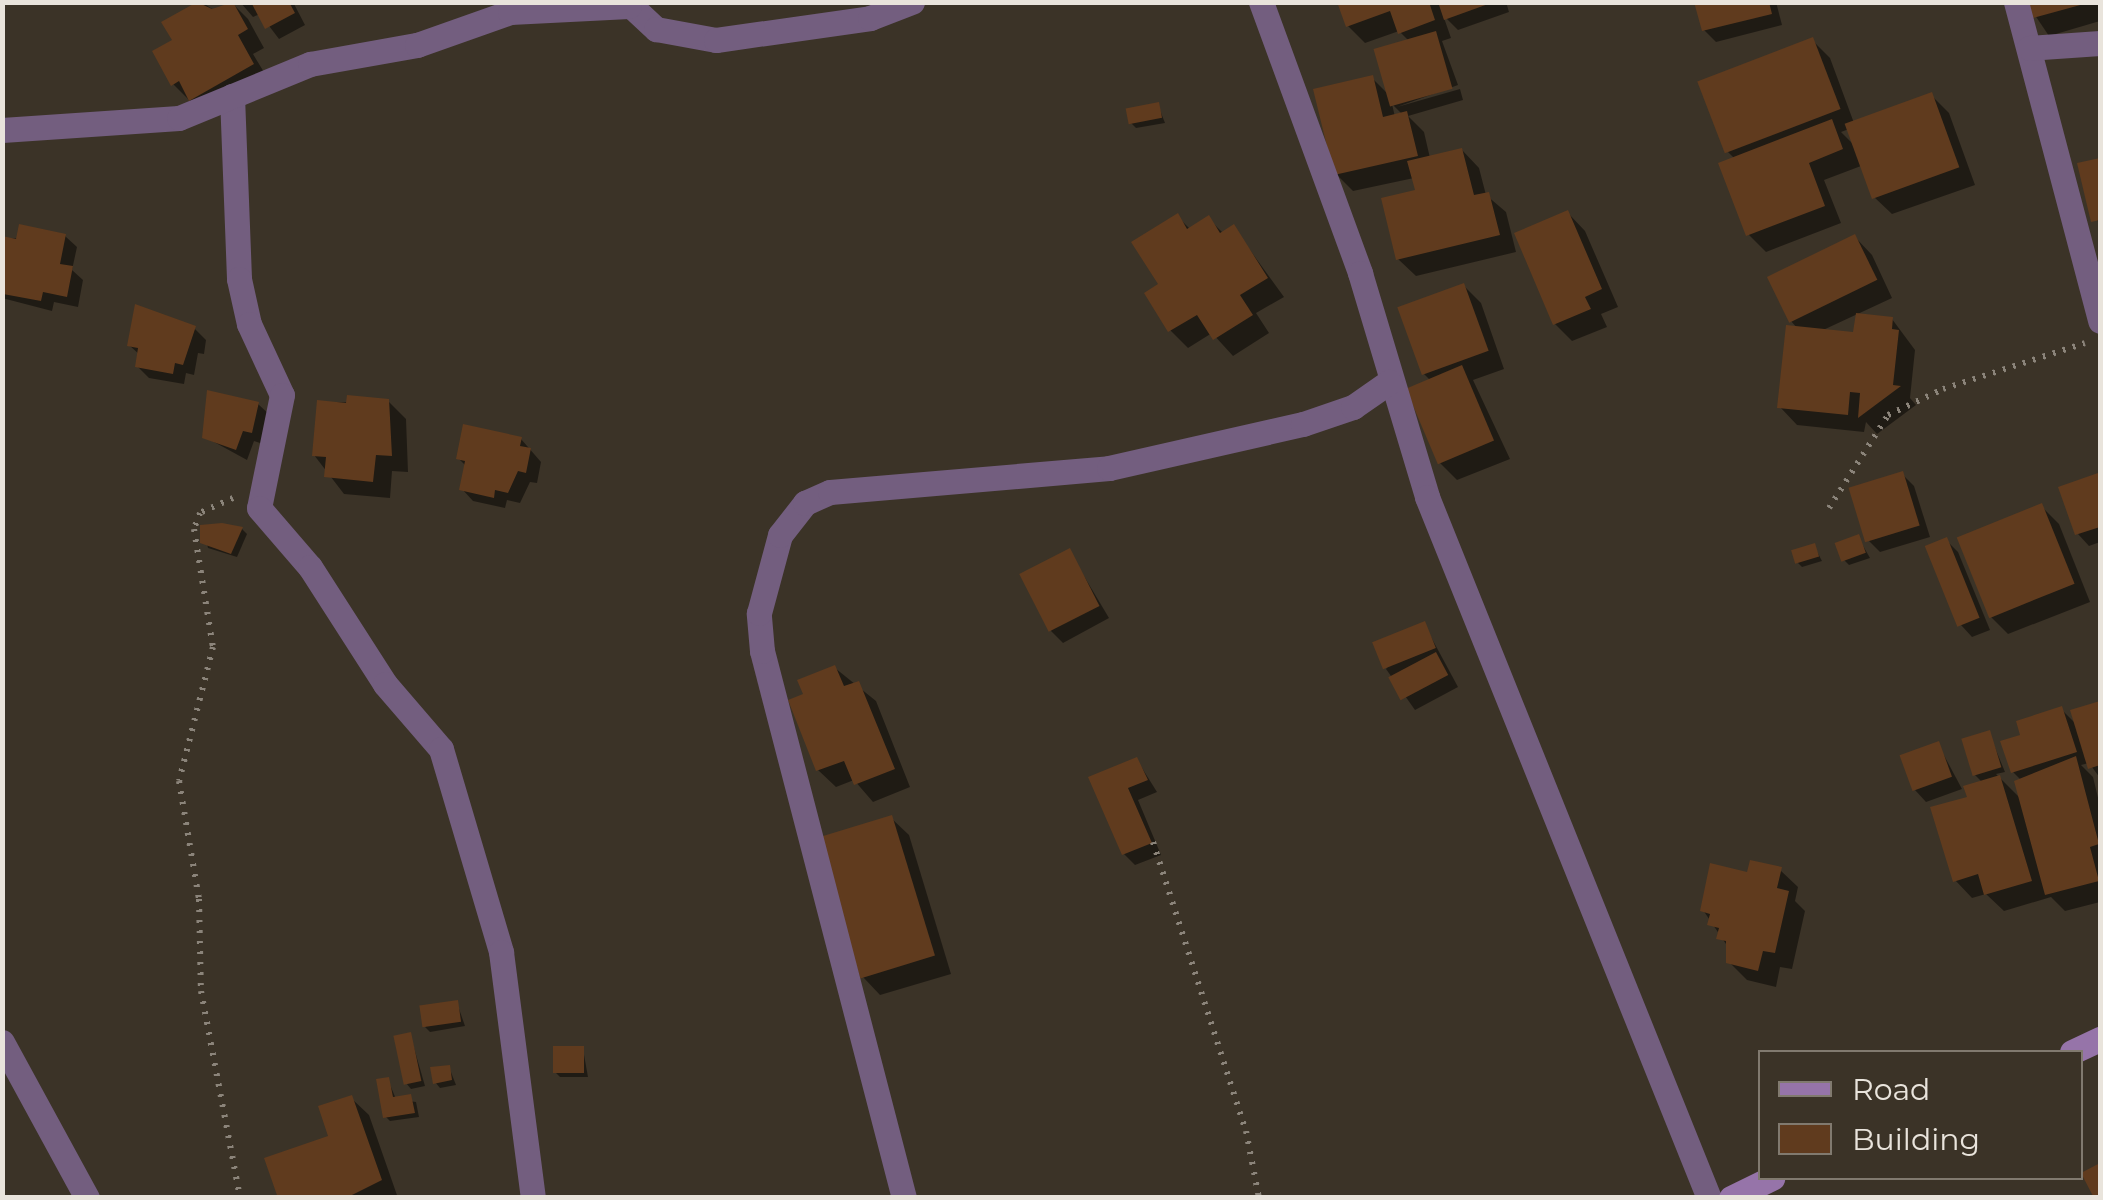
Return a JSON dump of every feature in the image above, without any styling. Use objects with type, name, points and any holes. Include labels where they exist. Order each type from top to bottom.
[{"type":"main road","points":[[2076,1050],[2100,1039]]},
{"type":"main road","points":[[1731,1198],[1768,1180]]},
{"type":"street","points":[[2,130],[141,124],[196,113],[310,64],[417,45],[510,12],[628,4],[656,29],[716,40],[870,18],[912,2]]},
{"type":"street","points":[[1261,2],[1360,273],[1389,382],[1427,497],[1709,1198]]},
{"type":"street","points":[[2016,2],[2100,321]]},
{"type":"street","points":[[2029,48],[2100,43]]},
{"type":"street","points":[[232,96],[239,279],[249,324],[282,396],[259,508],[268,526],[310,567],[385,684],[441,749],[500,952],[534,1198]]},
{"type":"street","points":[[904,1198],[762,651],[759,613],[780,534],[805,503],[830,492],[1108,468],[1302,424],[1353,407],[1389,382]]},
{"type":"street","points":[[2,1042],[87,1198]]},
{"type":"path","points":[[1829,508],[1888,415],[1943,389],[2100,338]]},
{"type":"path","points":[[240,1198],[200,991],[199,899],[179,781],[213,646],[194,529],[200,514],[261,486]]},
{"type":"path","points":[[1153,842],[1246,1131],[1259,1198]]},
{"type":"building","points":[[197,2],[212,9],[233,2],[248,29],[238,35],[254,64],[189,101],[179,81],[171,86],[152,51],[172,40],[161,22]]},
{"type":"building","points":[[251,2],[289,2],[295,13],[265,29]]},
{"type":"building","points":[[1337,2],[1429,2],[1435,20],[1398,34],[1390,11],[1346,27]]},
{"type":"building","points":[[1438,2],[1491,2],[1491,3],[1444,20]]},
{"type":"building","points":[[1694,2],[1769,2],[1772,14],[1702,31]]},
{"type":"building","points":[[2024,2],[2083,2],[2084,4],[2029,19]]},
{"type":"building","points":[[1436,31],[1453,89],[1390,107],[1374,49]]},
{"type":"building","points":[[1813,37],[1841,109],[1725,153],[1697,81]]},
{"type":"building","points":[[1373,75],[1383,117],[1407,111],[1418,156],[1334,175],[1313,89]]},
{"type":"building","points":[[1932,92],[1959,167],[1872,199],[1845,124]]},
{"type":"building","points":[[1159,102],[1162,118],[1129,124],[1126,108]]},
{"type":"building","points":[[1832,119],[1843,149],[1809,163],[1825,206],[1746,236],[1718,163]]},
{"type":"building","points":[[1462,148],[1474,195],[1489,192],[1500,235],[1396,260],[1381,198],[1415,190],[1407,161]]},
{"type":"building","points":[[2100,158],[2100,220],[2091,222],[2077,163]]},
{"type":"building","points":[[1568,210],[1602,289],[1585,297],[1591,309],[1553,325],[1514,233]]},
{"type":"building","points":[[1178,213],[1187,229],[1209,215],[1220,233],[1234,224],[1268,278],[1240,295],[1253,315],[1213,340],[1197,315],[1168,332],[1144,293],[1158,284],[1131,242]]},
{"type":"building","points":[[19,224],[66,234],[60,264],[73,266],[67,297],[43,292],[41,301],[3,294],[2,236],[16,239]]},
{"type":"building","points":[[1855,234],[1877,280],[1789,323],[1767,277]]},
{"type":"building","points":[[1464,283],[1489,351],[1422,375],[1397,307]]},
{"type":"building","points":[[135,304],[196,326],[183,365],[175,363],[173,374],[135,367],[138,348],[127,346]]},
{"type":"building","points":[[1856,313],[1893,317],[1892,329],[1899,330],[1893,385],[1901,386],[1858,418],[1860,393],[1850,392],[1848,415],[1777,408],[1786,325],[1853,332]]},
{"type":"building","points":[[1462,365],[1494,440],[1438,464],[1406,389]]},
{"type":"building","points":[[207,390],[259,402],[252,433],[243,431],[236,450],[202,438]]},
{"type":"building","points":[[347,395],[389,399],[392,456],[376,455],[373,482],[324,477],[326,457],[312,456],[317,400],[346,403]]},
{"type":"building","points":[[463,424],[522,437],[520,446],[531,448],[526,473],[518,471],[508,493],[495,490],[494,498],[459,490],[465,461],[456,459]]},
{"type":"building","points":[[1903,471],[1920,526],[1865,542],[1848,488]]},
{"type":"building","points":[[2098,473],[2100,527],[2075,535],[2058,487]]},
{"type":"building","points":[[2042,503],[2075,584],[1989,618],[1957,537]]},
{"type":"building","points":[[222,523],[243,527],[231,554],[200,543],[200,525]]},
{"type":"building","points":[[1859,534],[1866,553],[1841,562],[1835,543]]},
{"type":"building","points":[[1947,537],[1980,618],[1957,627],[1925,546]]},
{"type":"building","points":[[1815,543],[1819,556],[1795,564],[1791,550]]},
{"type":"building","points":[[1070,548],[1100,606],[1049,632],[1019,574]]},
{"type":"building","points":[[1425,621],[1436,648],[1383,669],[1372,642]]},
{"type":"building","points":[[1436,652],[1448,675],[1401,700],[1388,677]]},
{"type":"building","points":[[835,665],[844,686],[859,681],[895,769],[854,785],[844,761],[816,771],[788,700],[803,694],[797,680]]},
{"type":"building","points":[[2100,701],[2100,765],[2088,769],[2070,710]]},
{"type":"building","points":[[2062,706],[2077,752],[2011,773],[2000,741],[2020,735],[2016,721]]},
{"type":"building","points":[[1990,730],[2001,767],[1973,776],[1961,739]]},
{"type":"building","points":[[1939,741],[1952,777],[1913,791],[1900,755]]},
{"type":"building","points":[[2076,756],[2099,844],[2090,847],[2099,881],[2045,895],[2014,781]]},
{"type":"building","points":[[1137,757],[1148,780],[1128,788],[1152,843],[1122,855],[1088,777]]},
{"type":"building","points":[[2000,775],[2032,881],[1984,895],[1978,874],[1953,882],[1930,807],[1967,797],[1963,786]]},
{"type":"building","points":[[892,815],[935,956],[860,978],[817,838]]},
{"type":"building","points":[[1750,860],[1782,867],[1777,888],[1789,891],[1775,953],[1763,951],[1758,971],[1726,963],[1726,941],[1716,939],[1719,928],[1707,925],[1710,914],[1700,911],[1710,863],[1747,872]]},
{"type":"building","points":[[458,1000],[461,1022],[422,1027],[419,1005]]},
{"type":"building","points":[[411,1032],[421,1081],[404,1085],[393,1036]]},
{"type":"building","points":[[553,1046],[584,1046],[584,1073],[553,1073]]},
{"type":"building","points":[[450,1065],[452,1080],[433,1084],[430,1067]]},
{"type":"building","points":[[389,1077],[393,1097],[411,1094],[415,1113],[383,1118],[376,1079]]},
{"type":"building","points":[[352,1095],[382,1180],[346,1198],[278,1198],[264,1158],[328,1136],[318,1106]]},
{"type":"building","points":[[2100,1163],[2100,1198],[2094,1198],[2083,1172]]}]
